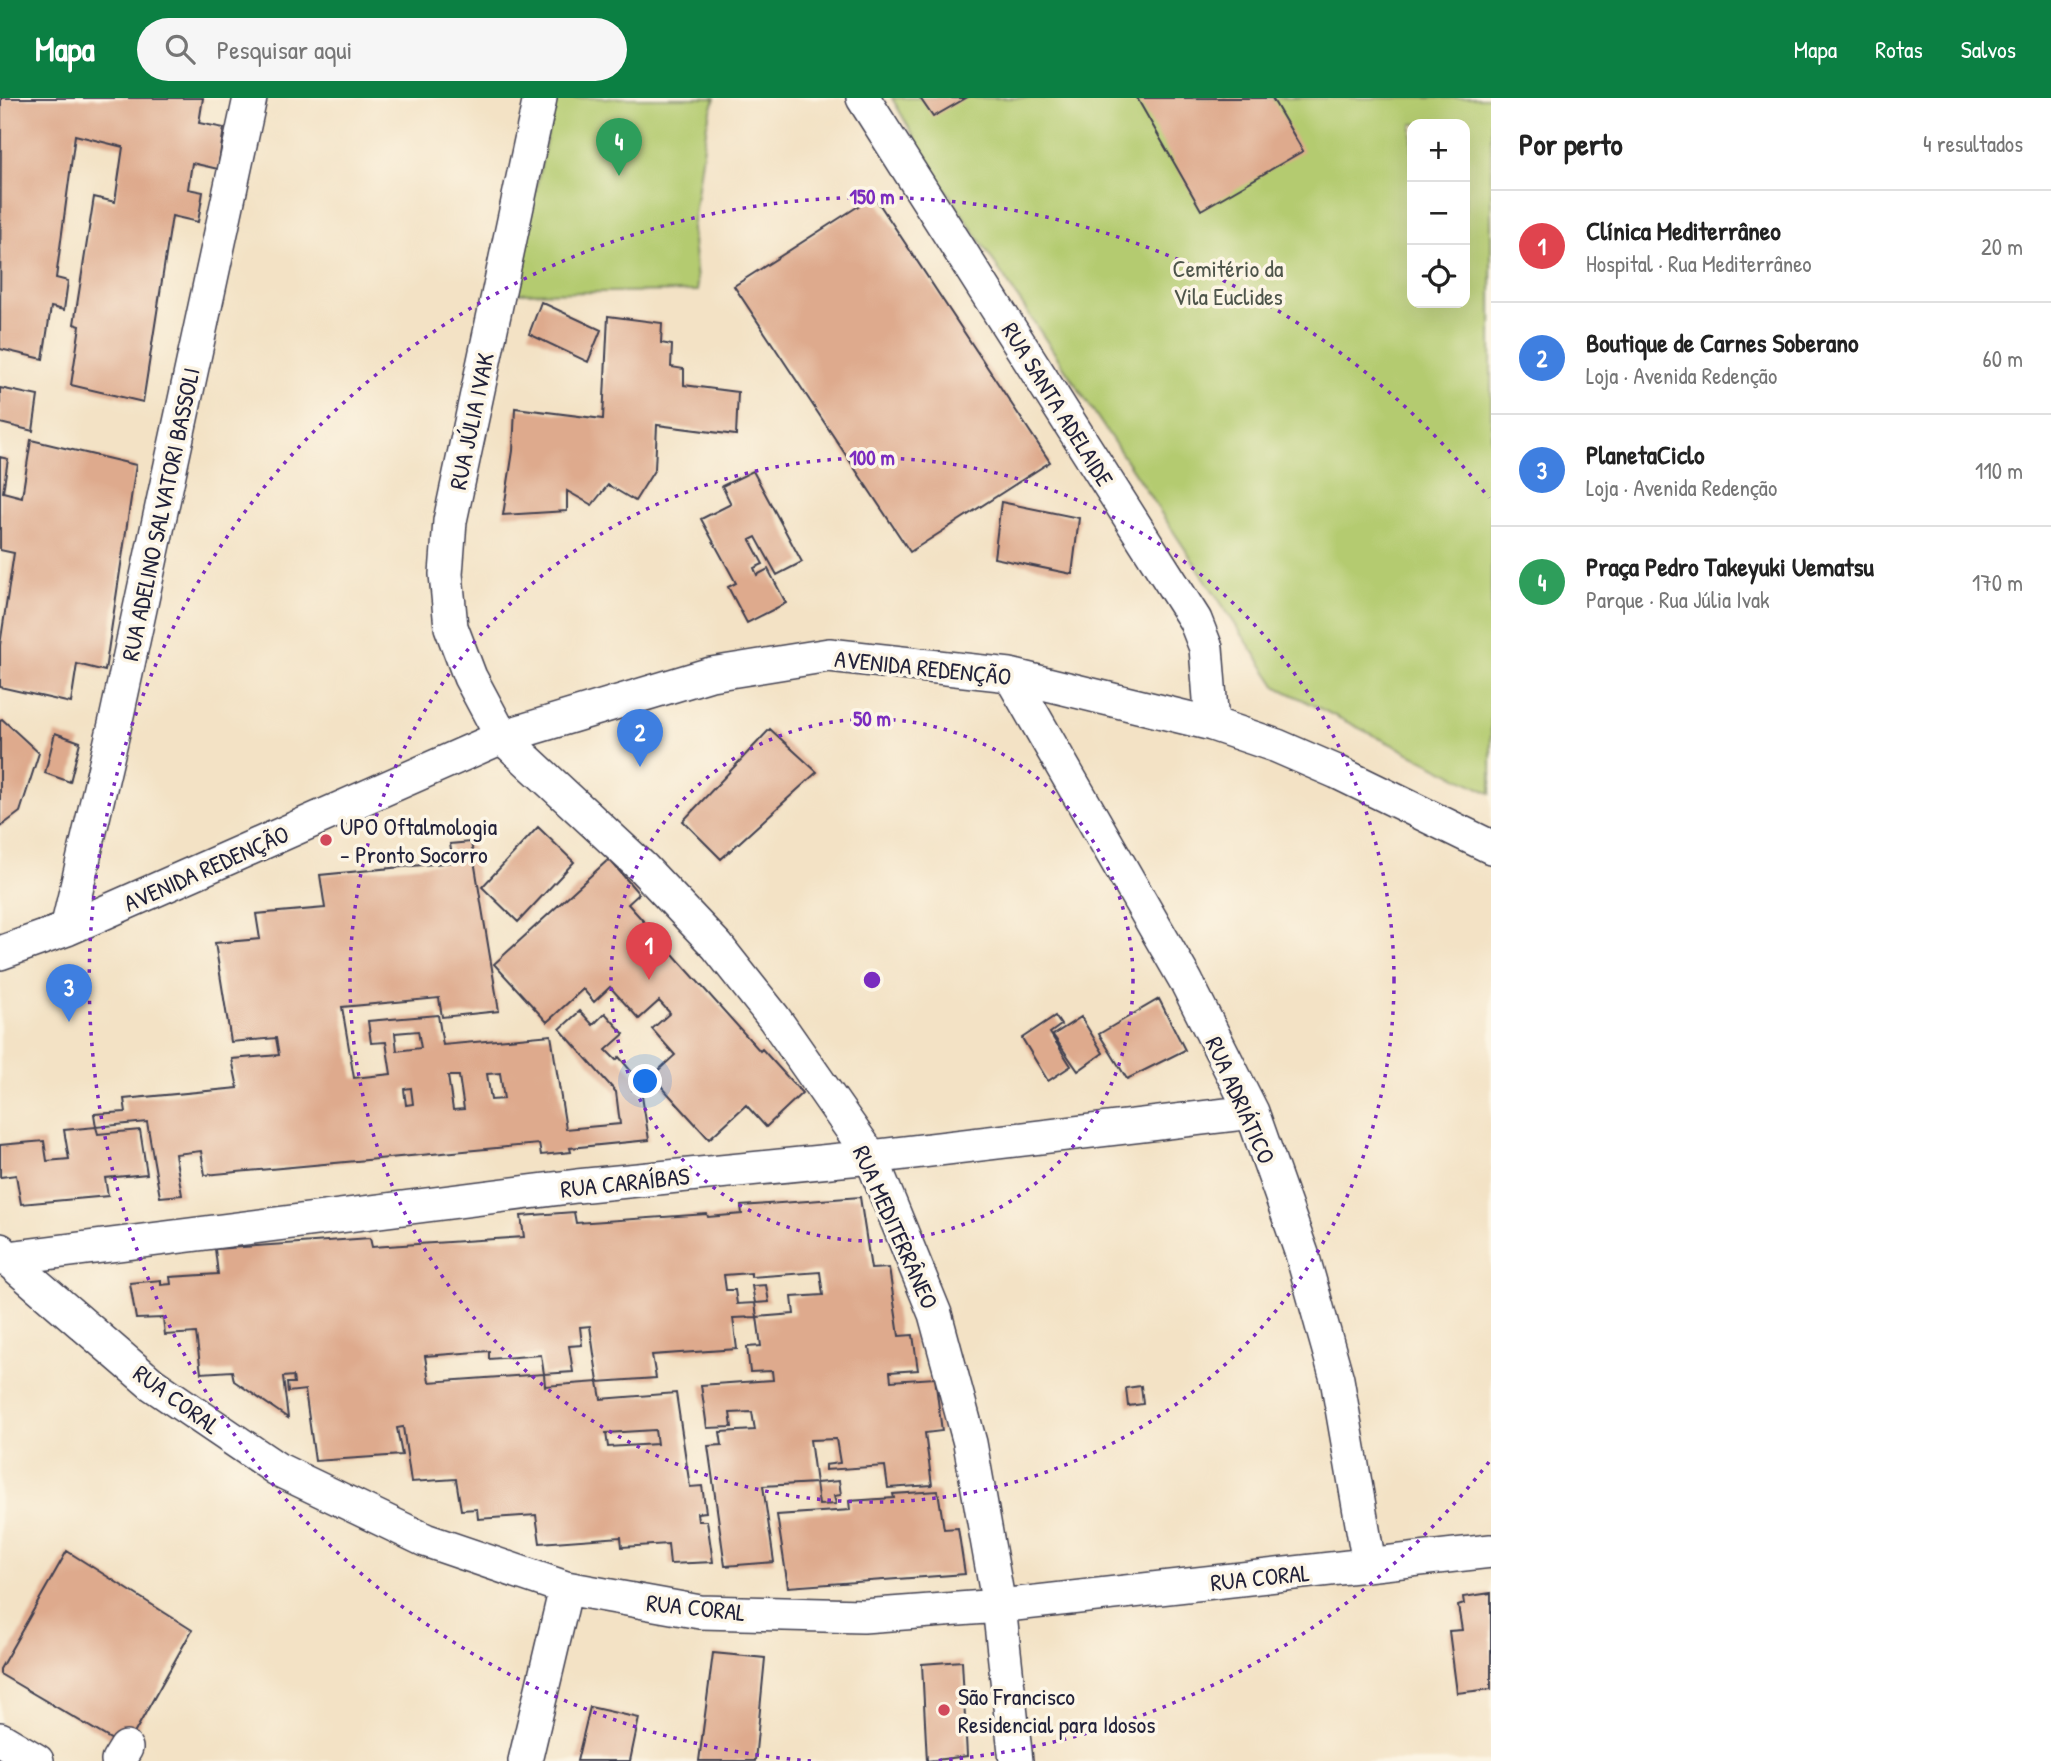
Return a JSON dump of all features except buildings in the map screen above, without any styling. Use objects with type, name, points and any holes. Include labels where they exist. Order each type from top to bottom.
[{"type":"street","name":"RUA ADELINO SALVATORI BASSOLI","points":[[67,929],[250,98]]},
{"type":"street","name":"RUA JÚLIA IVAK","points":[[502,737],[470,677],[451,627],[446,574],[450,522],[540,98]]},
{"type":"street","name":"RUA SANTA ADELAIDE","points":[[863,98],[1195,620],[1206,648],[1212,724]]},
{"type":"street","name":"AVENIDA REDENÇÃO","points":[[0,953],[67,929],[502,737],[711,674],[829,655],[1010,675],[1212,724],[1277,746],[1337,772],[1491,847]]},
{"type":"street","name":"RUA ADRIÁTICO","points":[[1010,675],[1185,981],[1252,1112],[1302,1254],[1337,1379],[1369,1564]]},
{"type":"street","name":"RUA MEDITERRÂNEO","points":[[502,737],[643,868],[717,946],[774,1018],[871,1157],[935,1314],[970,1443],[999,1606],[1016,1761]]},
{"type":"street","name":"RUA CARAÍBAS","points":[[2,1255],[577,1186],[871,1157],[1252,1112]]},
{"type":"street","name":"RUA CORAL","points":[[2,1255],[152,1384],[276,1469],[425,1540],[566,1588],[700,1612],[863,1616],[999,1606],[1491,1551]]},
{"type":"street","points":[[525,1761],[566,1588]]},
{"type":"street","points":[[0,1739],[37,1761]]},
{"type":"green space","points":[[555,98],[715,98],[707,124],[692,229],[698,291],[514,293]]},
{"type":"green space","name":"Cemitério da Vila Euclides","points":[[892,98],[1491,98],[1491,794],[1277,687],[936,175]]},
{"type":"place","name":"Praça Pedro Takeyuki Uematsu","points":[[619,176]]},
{"type":"place","name":"Boutique de Carnes Soberano","points":[[640,767]]},
{"type":"place","name":"UPO Oftalmologia - Pronto Socorro","points":[[326,840]]},
{"type":"place","name":"Clínica Mediterrâneo","points":[[649,980]]},
{"type":"place","name":"PlanetaCiclo","points":[[69,1022]]},
{"type":"place","name":"São Francisco Residencial para Idosos","points":[[944,1710]]}]
